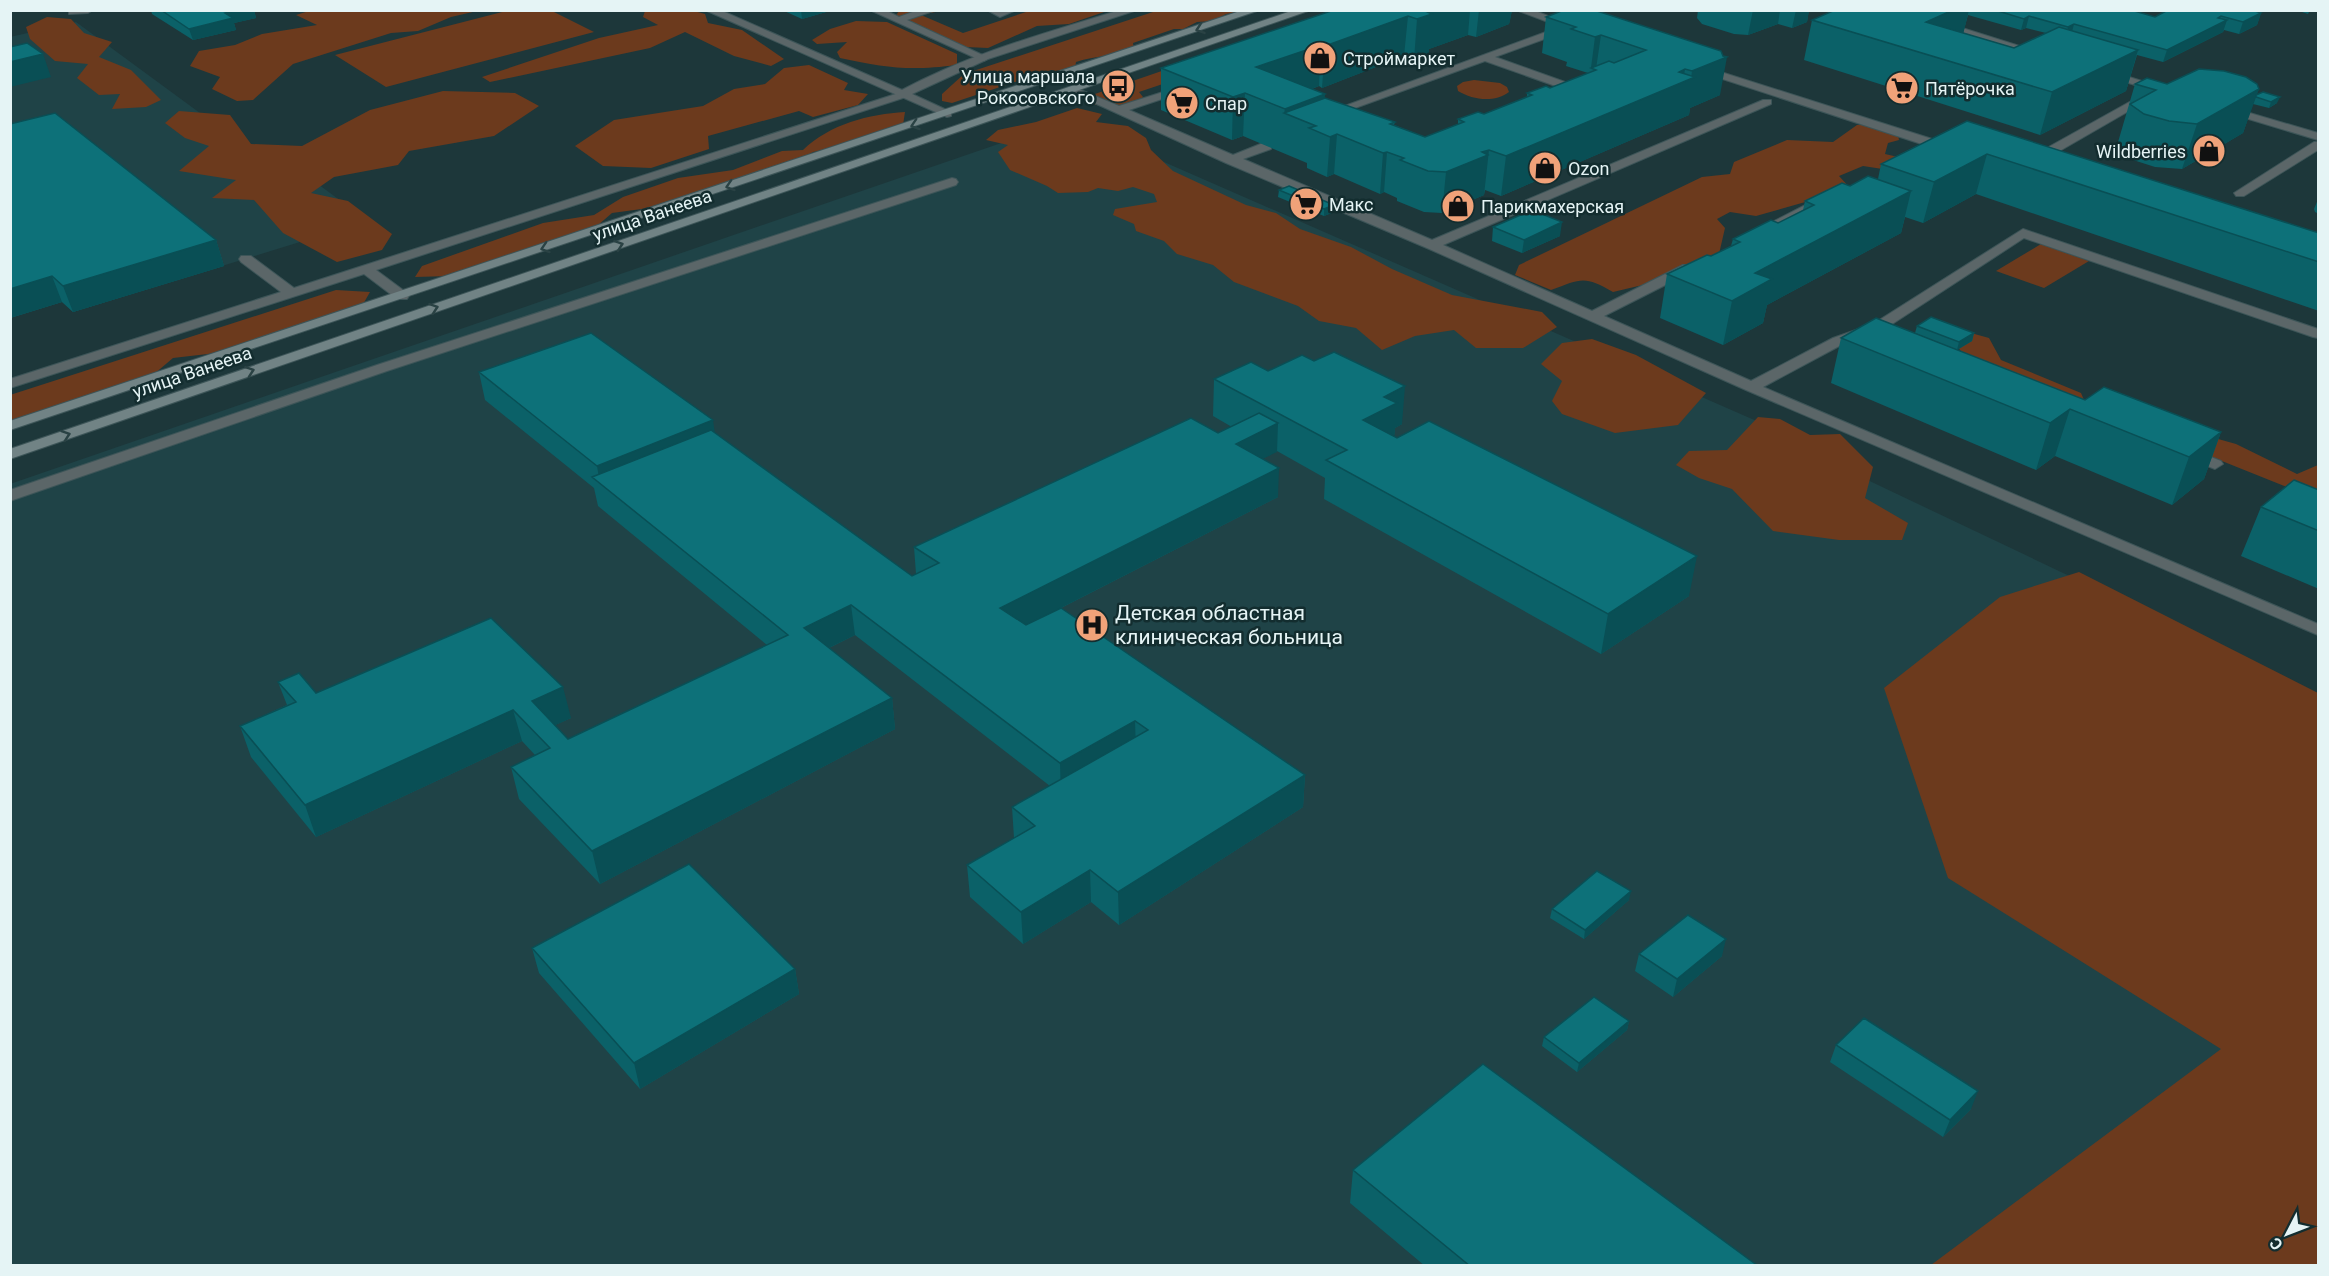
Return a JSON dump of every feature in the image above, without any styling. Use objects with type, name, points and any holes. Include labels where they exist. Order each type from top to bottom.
[{"type":"main road","name":"улица Ванеева","points":[[10,426],[1255,10]]},
{"type":"main road","name":"улица Ванеева","points":[[10,454],[1305,10]]},
{"type":"main road","points":[[946,114],[970,125]]},
{"type":"street","points":[[73,12],[88,10]]},
{"type":"street","points":[[710,10],[946,114]]},
{"type":"street","points":[[875,10],[984,58]]},
{"type":"street","points":[[898,20],[930,10]]},
{"type":"street","points":[[992,10],[1000,14],[1011,10]]},
{"type":"street","points":[[10,384],[902,95],[929,79],[984,58],[1132,10]]},
{"type":"street","points":[[1334,123],[1324,116],[1484,57],[1575,28],[1521,10]]},
{"type":"street","points":[[1892,10],[2049,56]]},
{"type":"street","points":[[1484,57],[1575,89],[1554,98]]},
{"type":"street","points":[[1692,66],[1960,152]]},
{"type":"street","points":[[2026,165],[2167,91],[2094,69]]},
{"type":"street","points":[[1119,110],[1196,84]]},
{"type":"street","points":[[1072,90],[1230,160],[1432,245],[1751,387],[2319,630]]},
{"type":"street","points":[[1432,245],[1767,102]]},
{"type":"street","points":[[2217,106],[2319,137]]},
{"type":"street","points":[[2240,193],[2319,145]]},
{"type":"street","points":[[1230,160],[1267,146]]},
{"type":"street","points":[[10,496],[382,368],[952,182]]},
{"type":"street","points":[[1742,241],[1827,197]]},
{"type":"street","points":[[1751,387],[1838,341],[1878,327],[2023,233],[2319,334]]},
{"type":"street","points":[[246,259],[292,293]]},
{"type":"street","points":[[1594,316],[1700,262]]},
{"type":"street","points":[[366,269],[402,296]]},
{"type":"street","points":[[1878,327],[1899,336]]},
{"type":"street","points":[[2171,447],[2215,464]]},
{"type":"shaded area","points":[[510,10],[552,11],[594,32],[386,87],[335,55]]},
{"type":"shaded area","points":[[309,11],[477,11],[451,17],[418,31],[391,33],[293,64],[253,100],[237,101],[212,89],[220,77],[190,66],[199,51],[235,45],[262,34],[317,25],[296,15]]},
{"type":"shaded area","points":[[645,11],[694,11],[705,14],[708,23],[742,30],[784,59],[771,66],[734,56],[685,32],[650,48],[490,82],[482,77],[599,38],[658,25],[643,17]]},
{"type":"shaded area","points":[[899,11],[940,11],[921,15],[963,33],[1029,11],[1107,11],[1069,24],[1037,26],[988,48],[966,47],[931,39],[895,17]]},
{"type":"shaded area","points":[[1156,11],[1247,11],[1226,14],[1213,21],[1197,22],[1183,29],[1174,29],[1133,43],[1134,50],[1076,62],[1075,68],[1062,72],[1051,70],[952,103],[942,101],[942,94],[964,74]]},
{"type":"shaded area","points":[[1336,11],[1380,11],[1139,92],[1143,97],[1138,102],[1125,107],[1110,108],[1089,103],[1087,99],[1092,95]]},
{"type":"shaded area","points":[[47,17],[71,19],[84,33],[112,42],[99,57],[131,70],[161,100],[146,107],[112,109],[120,94],[99,95],[77,78],[88,64],[55,61],[30,39],[26,27]]},
{"type":"shaded area","points":[[856,21],[887,22],[957,54],[957,65],[898,68],[871,64],[840,58],[837,52],[847,42],[817,44],[812,40],[830,29]]},
{"type":"shaded area","points":[[76,22],[249,149],[265,145],[368,221],[73,312],[62,302],[11,318],[10,37]]},
{"type":"shaded area","points":[[809,65],[848,83],[844,90],[868,94],[858,105],[813,117],[799,111],[708,136],[709,149],[651,168],[603,166],[575,146],[614,120],[703,106],[734,89],[765,84],[784,68]]},
{"type":"shaded area","points":[[1474,80],[1500,83],[1507,87],[1509,92],[1497,98],[1484,99],[1470,97],[1458,91],[1457,86]]},
{"type":"shaded area","points":[[443,91],[515,93],[539,106],[494,136],[409,151],[398,165],[334,177],[311,193],[348,201],[392,234],[382,250],[337,262],[283,233],[254,200],[212,198],[236,180],[179,171],[209,146],[185,138],[165,123],[179,111],[230,115],[251,144],[302,146],[370,110]]},
{"type":"shaded area","points":[[1077,108],[1102,114],[1096,122],[1128,126],[1146,138],[1151,150],[1173,171],[1246,205],[1276,213],[1300,229],[1351,247],[1392,269],[1452,295],[1542,312],[1557,327],[1523,348],[1476,348],[1454,330],[1415,336],[1382,350],[1356,328],[1319,321],[1298,306],[1234,282],[1213,265],[1177,254],[1164,241],[1136,231],[1134,224],[1113,215],[1115,209],[1157,202],[1154,194],[1133,187],[1118,191],[1098,188],[1088,192],[1058,193],[1010,170],[998,152],[1008,145],[986,140],[998,130],[1036,122]]},
{"type":"shaded area","points":[[905,112],[903,125],[846,145],[813,152],[797,161],[664,206],[612,213],[597,226],[450,276],[415,277],[422,266],[543,223],[594,215],[623,197],[678,178],[733,170],[782,151],[803,150],[825,133],[851,122],[878,115]]},
{"type":"shaded area","name":"Детская областная клиническая больница","points":[[1068,120],[1864,468],[1857,475],[2318,694],[2318,1011],[2053,1265],[11,1265],[10,484]]},
{"type":"shaded area","points":[[1877,124],[1897,131],[1899,140],[1888,143],[1885,154],[1898,157],[1889,170],[1863,166],[1839,176],[1851,189],[1756,216],[1730,212],[1717,219],[1725,228],[1719,254],[1651,283],[1613,292],[1595,283],[1582,280],[1551,290],[1515,275],[1519,265],[1702,177],[1730,174],[1734,162],[1787,140],[1833,142],[1857,125]]},
{"type":"shaded area","points":[[2041,244],[2089,261],[2044,288],[1996,271]]},
{"type":"shaded area","points":[[336,290],[370,292],[362,306],[225,352],[173,358],[153,375],[11,422],[10,395]]},
{"type":"shaded area","points":[[1960,330],[1989,338],[2001,360],[2081,393],[2087,407],[1967,359],[1953,341]]},
{"type":"shaded area","points":[[1592,339],[1636,355],[1706,393],[1678,425],[1615,433],[1562,414],[1552,401],[1562,381],[1541,364],[1562,343]]},
{"type":"shaded area","points":[[2129,414],[2236,444],[2297,474],[2318,465],[2318,493],[2299,492],[2132,425]]},
{"type":"shaded area","points":[[1758,417],[1780,419],[1810,435],[1840,434],[1873,467],[1865,498],[1908,523],[1902,540],[1839,540],[1773,531],[1732,489],[1699,478],[1676,465],[1689,451],[1727,450]]},
{"type":"shaded area","points":[[2079,572],[2318,693],[2318,1265],[1931,1265],[2221,1049],[1948,878],[1884,688],[2000,597]]},
{"type":"building","points":[[161,10],[236,10],[225,13],[233,18],[189,29]]},
{"type":"building","points":[[1334,10],[1427,10],[1425,11],[1432,14],[1417,19],[1408,16],[1325,46],[1321,45],[1256,67],[1325,94],[1285,109],[1245,93],[1233,97],[1161,68]]},
{"type":"building","points":[[1564,10],[1594,10],[1721,51],[1723,56],[1727,57],[1692,71],[1685,69],[1679,72],[1695,77],[1506,156],[1489,150],[1482,152],[1488,155],[1446,172],[1428,171],[1400,160],[1404,158],[1387,152],[1383,153],[1337,134],[1330,137],[1309,128],[1316,126],[1284,113],[1325,98],[1395,122],[1390,124],[1425,137],[1464,122],[1458,119],[1478,112],[1484,114],[1532,95],[1527,93],[1546,86],[1550,88],[1596,70],[1591,68],[1609,61],[1614,63],[1646,50],[1601,35],[1595,37],[1571,29],[1576,27],[1546,17]]},
{"type":"building","points":[[1835,10],[1953,10],[1926,22],[2014,48],[2059,27],[2138,50],[2052,92],[1812,20]]},
{"type":"building","points":[[1995,10],[2131,10],[2155,17],[2168,10],[2252,10],[2261,13],[2243,22],[2221,16],[2218,18],[2227,20],[2167,50],[2074,24],[2068,27],[2029,16],[2024,19]]},
{"type":"building","points":[[27,43],[43,54],[10,62],[10,47]]},
{"type":"building","points":[[2199,69],[2224,71],[2246,77],[2257,84],[2259,89],[2197,124],[2169,121],[2144,114],[2130,104],[2156,90],[2135,84],[2147,78],[2167,84]]},
{"type":"building","points":[[2263,92],[2280,97],[2271,102],[2256,97]]},
{"type":"building","points":[[55,113],[216,240],[63,286],[52,276],[10,289],[10,124]]},
{"type":"building","points":[[1967,121],[2319,233],[2319,262],[1987,154],[1934,182],[1881,164]]},
{"type":"building","points":[[1868,176],[1911,191],[1755,273],[1772,279],[1732,301],[1667,274],[1740,242],[1733,239],[1771,220],[1778,223],[1814,205],[1805,201],[1842,183],[1850,186]]},
{"type":"building","points":[[1289,186],[1334,205],[1324,209],[1279,190]]},
{"type":"building","points":[[1532,210],[1562,222],[1524,240],[1493,227]]},
{"type":"building","points":[[1931,317],[1974,333],[1959,342],[1917,326]]},
{"type":"building","points":[[1876,318],[2085,400],[2104,387],[2221,432],[2189,457],[2070,409],[2050,423],[1841,338]]},
{"type":"building","points":[[591,333],[713,420],[597,466],[479,372]]},
{"type":"building","points":[[1334,352],[1405,386],[1384,397],[1397,403],[1363,420],[1397,438],[1429,421],[1697,556],[1608,614],[1326,460],[1347,450],[1214,379],[1251,362],[1268,371],[1302,355],[1314,361]]},
{"type":"building","points":[[1259,413],[1278,423],[1236,444],[1279,468],[1000,608],[1026,625],[1061,608],[1305,775],[1118,892],[1090,870],[1021,912],[967,865],[1035,826],[1012,807],[1148,730],[1135,721],[1060,763],[851,605],[804,628],[892,698],[592,851],[511,767],[550,748],[513,710],[305,805],[240,726],[296,702],[278,682],[299,673],[316,693],[491,618],[563,687],[532,701],[568,739],[788,635],[592,477],[711,430],[912,576],[939,563],[914,547],[1191,418],[1218,433]]},
{"type":"building","points":[[2294,480],[2319,490],[2319,531],[2261,507]]},
{"type":"building","points":[[689,864],[795,969],[634,1063],[532,948]]},
{"type":"building","points":[[1597,871],[1631,891],[1585,930],[1552,909]]},
{"type":"building","points":[[1688,915],[1726,939],[1677,979],[1639,954]]},
{"type":"building","points":[[1594,997],[1629,1021],[1579,1063],[1544,1037]]},
{"type":"building","points":[[1864,1018],[1978,1091],[1950,1120],[1836,1045]]},
{"type":"building","points":[[1483,1064],[1758,1266],[1470,1266],[1353,1170]]},
{"type":"place","name":"Строймаркет","points":[[1320,58]]},
{"type":"place","name":"Улица маршала Рокосовского","points":[[1118,86]]},
{"type":"place","name":"Пятёрочка","points":[[1902,88]]},
{"type":"place","name":"Спар","points":[[1182,103]]},
{"type":"place","name":"Wildberries","points":[[2209,151]]},
{"type":"place","name":"Ozon","points":[[1545,168]]},
{"type":"place","name":"Макс","points":[[1306,204]]},
{"type":"place","name":"Парикмахерская","points":[[1458,206]]},
{"type":"place","name":"Детская областная клиническая больница","points":[[1092,625]]}]
